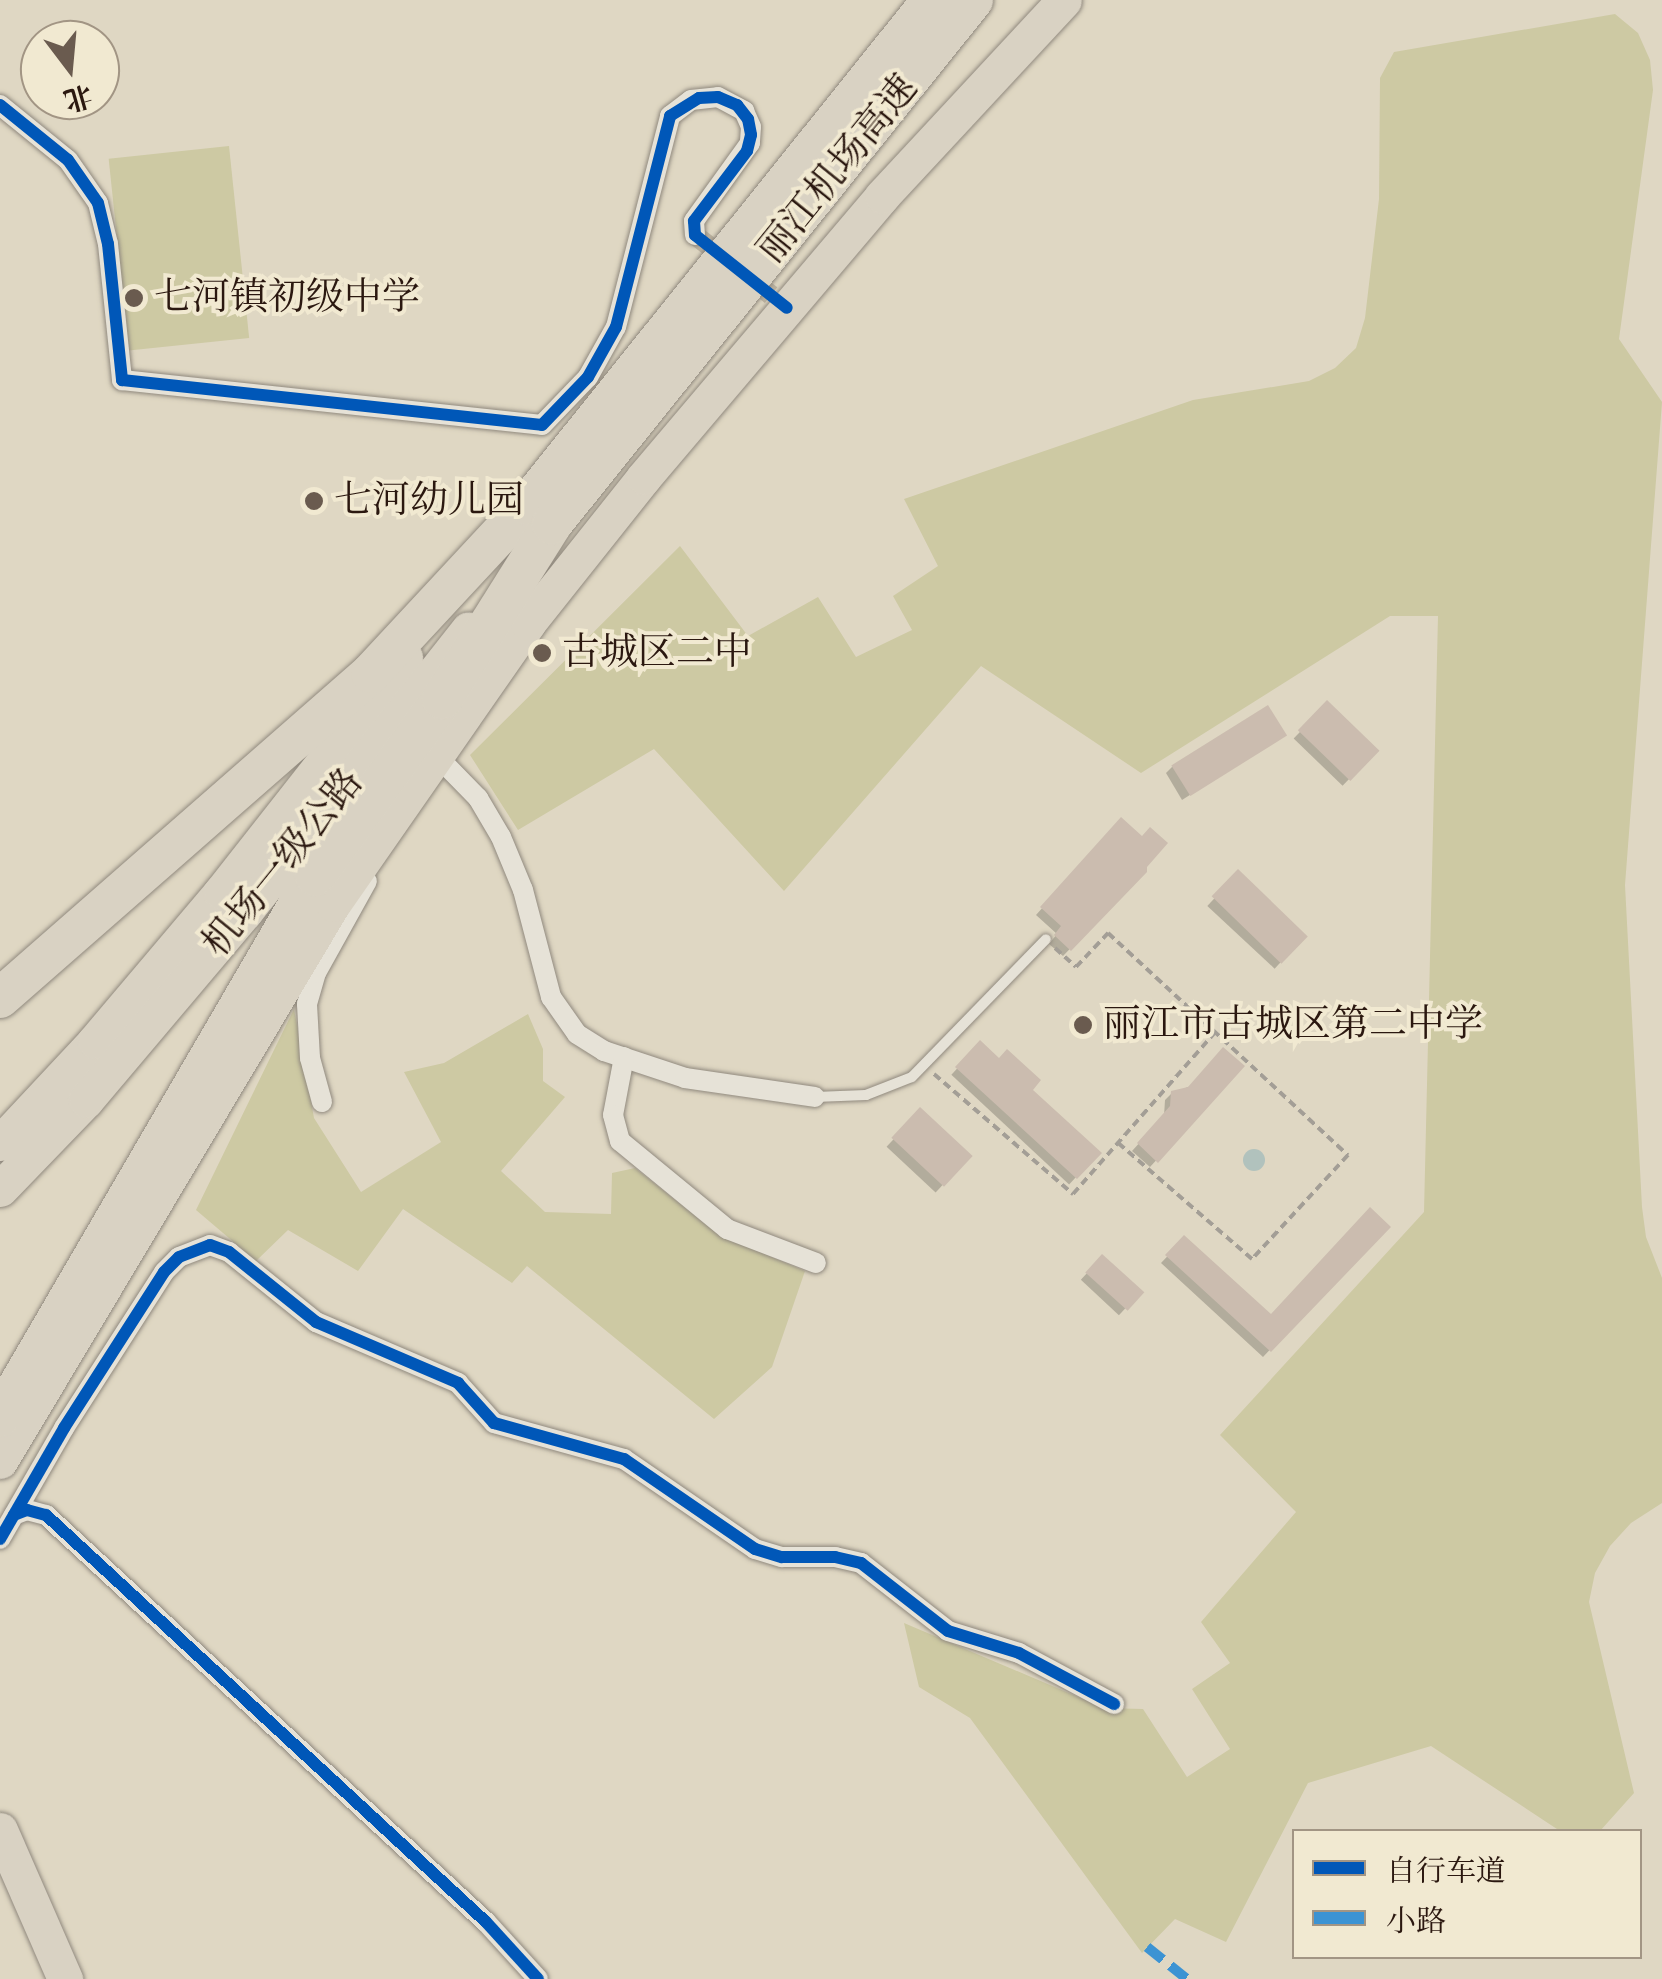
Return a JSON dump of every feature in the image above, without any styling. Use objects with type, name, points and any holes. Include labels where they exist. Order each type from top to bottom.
[{"type":"highway","name":"丽江机场高速","points":[[539,514],[932,0]]},
{"type":"highway","name":"丽江机场高速","points":[[539,514],[973,0]]},
{"type":"highway","points":[[0,1461],[203,1115],[367,854],[435,754],[564,577],[779,302],[1064,0]]},
{"type":"highway","points":[[0,998],[371,673],[539,514]]},
{"type":"highway","points":[[0,1416],[315,876],[442,698],[539,514]]},
{"type":"highway","name":"机场一级公路","points":[[0,1143],[95,1040],[539,514]]},
{"type":"highway","name":"机场一级公路","points":[[0,1188],[86,1100],[245,912],[539,514]]},
{"type":"highway","points":[[0,1830],[65,1979]]},
{"type":"street","points":[[0,104],[80,172],[98,203],[108,244],[122,380],[542,425],[588,377],[616,327],[670,116],[691,100],[718,97],[744,111],[751,127],[750,143],[694,221],[695,234]]},
{"type":"street","points":[[435,754],[478,798],[501,837],[523,890],[558,1010],[590,1043],[685,1078],[815,1097]]},
{"type":"street","points":[[322,1102],[310,1058],[307,1004],[316,973],[370,876],[367,854]]},
{"type":"street","points":[[624,1057],[614,1122],[624,1146],[727,1230],[816,1263]]},
{"type":"street","points":[[0,1538],[164,1272],[178,1256],[210,1245],[229,1252],[316,1322],[458,1384],[494,1422],[624,1460],[755,1549],[782,1557],[835,1557],[861,1564],[948,1631],[1019,1653],[1114,1704]]},
{"type":"street","points":[[14,1515],[27,1510],[46,1515],[486,1922],[538,1979]]},
{"type":"lane","points":[[815,1097],[881,1091],[926,1068],[1046,938]]},
{"type":"path","points":[[1046,938],[1076,967],[1108,933],[1348,1154],[1252,1258],[1118,1143]]},
{"type":"path","points":[[926,1068],[1073,1194],[1216,1032]]},
{"type":"shaded area","points":[[1615,14],[1638,33],[1650,60],[1653,90],[1619,339],[1662,402],[1625,885],[1642,1207],[1646,1237],[1662,1278],[1662,1503],[1631,1523],[1610,1546],[1595,1573],[1589,1602],[1634,1793],[1602,1829],[1557,1829],[1431,1746],[1308,1783],[1226,1942],[1175,1919],[1142,1953],[970,1718],[919,1687],[904,1623],[1104,1708],[1143,1709],[1187,1777],[1230,1749],[1192,1689],[1230,1663],[1201,1622],[1296,1512],[1220,1435],[1424,1212],[1438,616],[1390,616],[1141,773],[981,666],[784,891],[654,749],[518,830],[470,755],[680,546],[748,636],[818,597],[856,657],[912,630],[893,596],[938,566],[904,499],[1193,400],[1309,381],[1335,368],[1356,348],[1365,318],[1379,199],[1380,78],[1394,52]]},
{"type":"shaded area","points":[[229,146],[249,338],[129,351],[109,159]]},
{"type":"shaded area","points":[[294,1009],[314,1118],[361,1192],[441,1142],[404,1072],[444,1063],[528,1014],[543,1049],[543,1081],[565,1097],[501,1171],[545,1212],[611,1214],[612,1173],[635,1168],[719,1235],[805,1271],[772,1367],[714,1419],[527,1266],[512,1283],[403,1209],[358,1271],[288,1230],[256,1261],[196,1210]]},
{"type":"shaded area","points":[[1254,1149],[1262,1152],[1262,1168],[1254,1171],[1246,1168],[1243,1160],[1246,1152]]},
{"type":"building","points":[[1327,700],[1380,751],[1350,781],[1298,730]]},
{"type":"building","points":[[1268,705],[1287,736],[1190,796],[1171,765]]},
{"type":"building","points":[[1121,817],[1142,836],[1150,827],[1168,843],[1147,872],[1071,951],[1054,935],[1061,926],[1040,907]]},
{"type":"building","points":[[1238,869],[1308,936],[1281,964],[1212,896]]},
{"type":"building","points":[[980,1040],[999,1058],[1007,1049],[1041,1080],[1033,1090],[1102,1153],[1077,1179],[955,1067]]},
{"type":"building","points":[[1223,1047],[1245,1066],[1158,1163],[1137,1143],[1170,1106],[1171,1091],[1188,1087]]},
{"type":"building","points":[[920,1107],[973,1156],[944,1187],[891,1138]]},
{"type":"building","points":[[1370,1207],[1391,1227],[1271,1352],[1165,1255],[1184,1235],[1271,1314]]},
{"type":"building","points":[[1102,1254],[1144,1292],[1128,1311],[1085,1273]]},
{"type":"tunnel","points":[[695,235],[771,295]]},
{"type":"marked path","points":[[1147,1947],[1187,1979]]},
{"type":"cycle path","points":[[0,105],[68,160],[98,203],[108,244],[122,380],[542,425],[588,377],[616,327],[670,116],[699,98],[718,97],[737,105],[748,119],[751,135],[747,151],[694,221],[695,235],[787,308]]},
{"type":"cycle path","points":[[0,1539],[64,1428],[164,1272],[179,1257],[210,1245],[229,1252],[316,1322],[458,1383],[494,1423],[624,1459],[755,1549],[782,1557],[835,1557],[861,1563],[948,1631],[1019,1653],[1114,1704]]},
{"type":"cycle path","points":[[14,1515],[27,1510],[46,1515],[486,1922],[538,1979]]},
{"type":"place","name":"七河镇初级中学","points":[[134,298]]},
{"type":"place","name":"七河幼儿园","points":[[314,501]]},
{"type":"place","name":"古城区二中","points":[[542,653]]},
{"type":"place","name":"丽江市古城区第二中学","points":[[1083,1025]]}]
